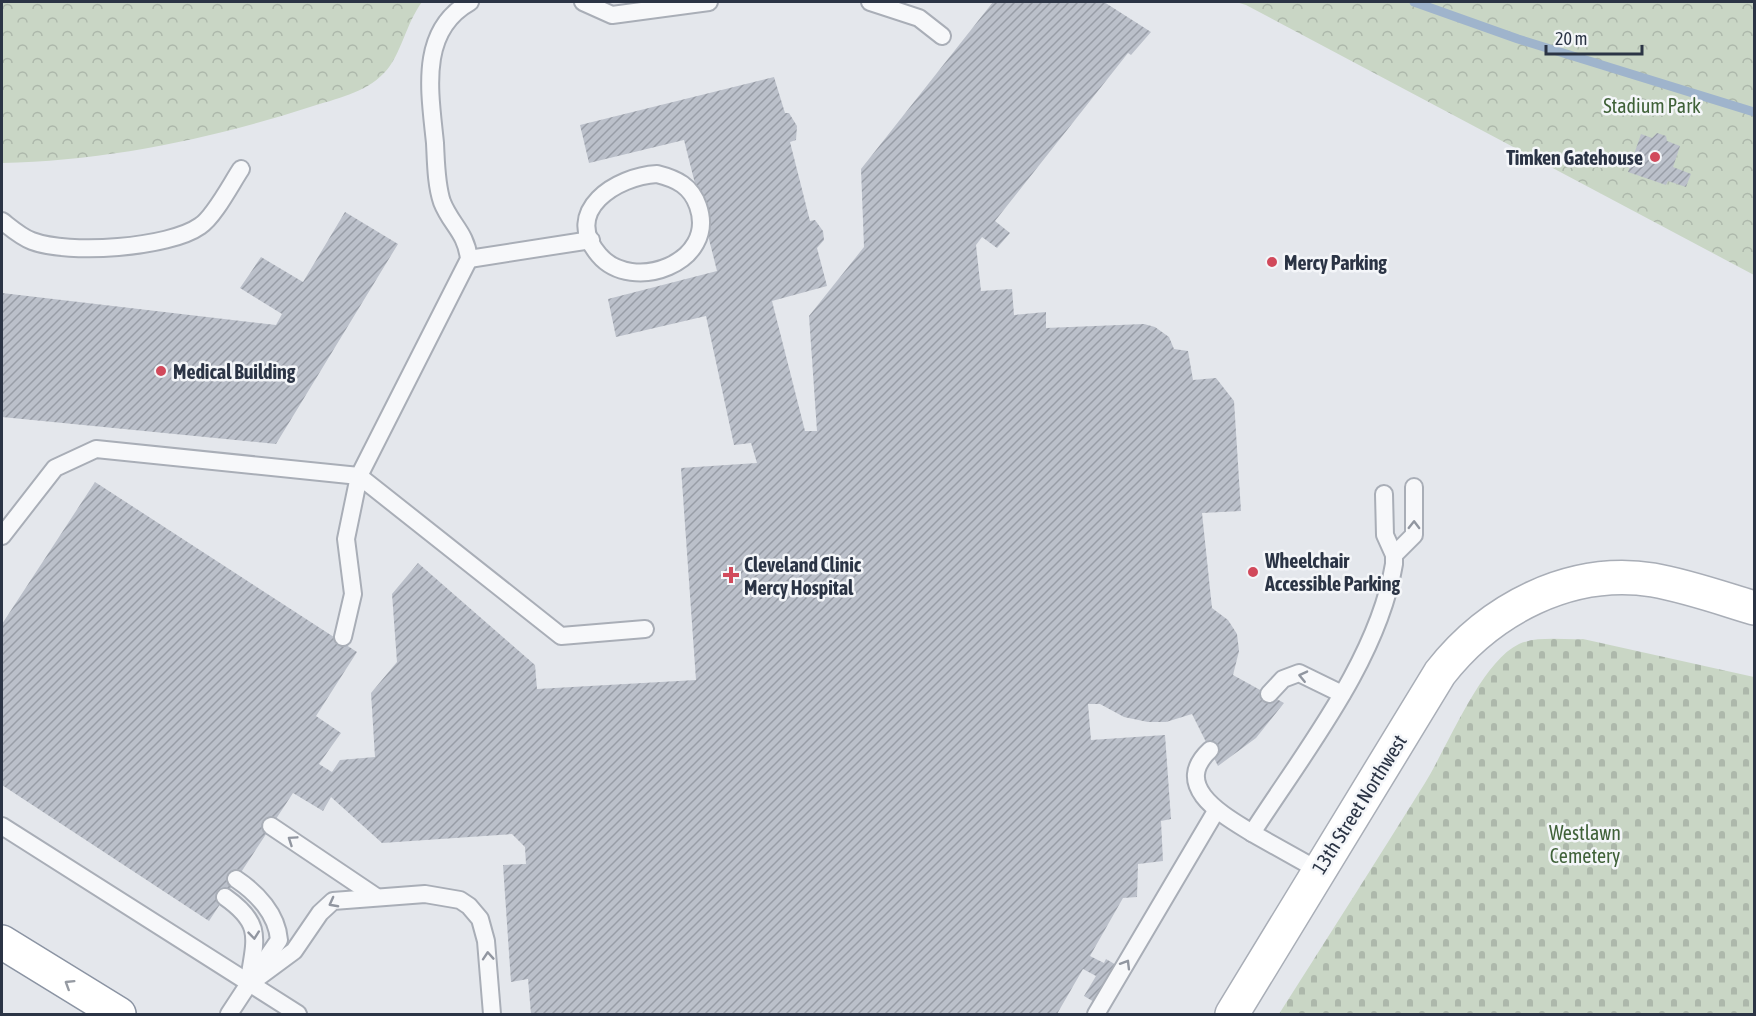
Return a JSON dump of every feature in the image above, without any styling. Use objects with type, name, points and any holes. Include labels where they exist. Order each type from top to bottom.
[{"type":"main road","name":"13th Street Northwest","points":[[1232,1014],[1440,673],[1464,645],[1507,611],[1557,589],[1586,582],[1630,578],[1671,584],[1755,608]]},
{"type":"main road","points":[[2,942],[119,1014]]},
{"type":"lane","points":[[343,637],[353,594],[346,539],[359,476],[470,259],[467,241],[447,211],[439,192],[429,83],[433,50],[438,35],[456,12],[470,2]]},
{"type":"lane","points":[[583,2],[612,15],[709,2]]},
{"type":"lane","points":[[870,2],[919,18],[942,36]]},
{"type":"lane","points":[[2,221],[33,241],[56,246],[111,248],[181,237],[203,225],[241,170]]},
{"type":"lane","points":[[657,174],[678,181],[694,196],[701,217],[700,239],[694,248],[678,261],[659,269],[639,272],[619,268],[600,257],[591,240],[587,221],[595,203],[608,190],[635,177],[657,174]]},
{"type":"lane","points":[[470,259],[591,240]]},
{"type":"lane","points":[[2,536],[55,468],[96,449],[359,476],[561,636],[645,629]]},
{"type":"lane","points":[[1394,555],[1414,535],[1414,487]]},
{"type":"lane","points":[[1252,833],[1342,694],[1376,629],[1392,576],[1394,555],[1385,535],[1384,494]]},
{"type":"lane","points":[[1269,694],[1283,679],[1299,673],[1342,694]]},
{"type":"lane","points":[[1210,750],[1200,762],[1197,777],[1204,800],[1216,811],[1318,870]]},
{"type":"lane","points":[[1096,1014],[1216,811]]},
{"type":"lane","points":[[2,826],[248,985],[298,1014]]},
{"type":"lane","points":[[271,826],[375,896]]},
{"type":"lane","points":[[229,1014],[279,940],[259,897],[236,879]]},
{"type":"lane","points":[[248,985],[294,951],[329,903],[340,898],[441,896],[460,900],[473,909],[482,924],[486,941],[492,1014]]},
{"type":"lane","points":[[225,897],[247,915],[255,932],[248,985]]},
{"type":"green space","points":[[2,2],[422,2],[390,66],[368,86],[349,94],[273,119],[158,146],[80,158],[2,163]]},
{"type":"green space","name":"Stadium Park","points":[[1236,2],[1754,2],[1754,275],[1246,5]]},
{"type":"green space","name":"Westlawn Cemetery","points":[[1542,639],[1583,639],[1754,677],[1754,1014],[1279,1014],[1425,783],[1466,706],[1492,668],[1505,654],[1519,644]]},
{"type":"building","name":"Cleveland Clinic Mercy Hospital","points":[[993,2],[1104,2],[1151,32],[1131,55],[1128,53],[995,221],[1010,233],[997,248],[982,237],[976,245],[981,291],[1012,289],[1014,315],[1046,312],[1046,328],[1144,324],[1155,327],[1169,337],[1174,349],[1188,351],[1193,380],[1216,378],[1234,401],[1241,511],[1202,513],[1212,608],[1228,620],[1237,634],[1239,651],[1233,675],[1284,703],[1256,738],[1218,766],[1192,714],[1166,722],[1148,722],[1124,717],[1100,704],[1088,704],[1091,740],[1165,735],[1171,819],[1161,821],[1163,861],[1138,864],[1137,897],[1123,898],[1090,956],[1104,963],[1106,959],[1118,966],[1096,1003],[1084,996],[1096,976],[1083,969],[1057,1014],[531,1014],[528,979],[511,982],[503,865],[526,864],[525,847],[512,834],[382,843],[331,797],[323,811],[293,793],[209,921],[2,785],[2,624],[95,482],[357,652],[316,716],[341,733],[319,764],[332,772],[340,760],[375,757],[371,693],[397,662],[392,594],[418,563],[535,665],[537,689],[696,680],[681,468],[757,463],[751,443],[734,445],[706,316],[616,337],[608,299],[717,271],[684,140],[589,163],[580,125],[774,77],[785,113],[789,113],[797,126],[796,140],[790,142],[810,221],[815,220],[823,231],[824,240],[817,248],[827,286],[772,301],[805,431],[817,431],[809,316],[864,247],[861,169]]},
{"type":"building","name":"Timken Gatehouse","points":[[1657,133],[1666,136],[1667,141],[1680,146],[1673,167],[1691,174],[1686,187],[1668,181],[1666,185],[1628,172],[1641,134],[1652,138]]},
{"type":"building","name":"Medical Building","points":[[345,212],[398,244],[276,444],[2,417],[2,293],[276,325],[282,314],[240,288],[261,257],[303,282]]},
{"type":"waterway","points":[[1414,2],[1518,39],[1754,112]]},
{"type":"place","name":"Timken Gatehouse","points":[[1655,157]]},
{"type":"place","name":"Mercy Parking","points":[[1272,262]]},
{"type":"place","name":"Medical Building","points":[[161,371]]},
{"type":"place","name":"Wheelchair Accessible Parking","points":[[1253,572]]},
{"type":"place","name":"Cleveland Clinic Mercy Hospital","points":[[731,575]]}]
